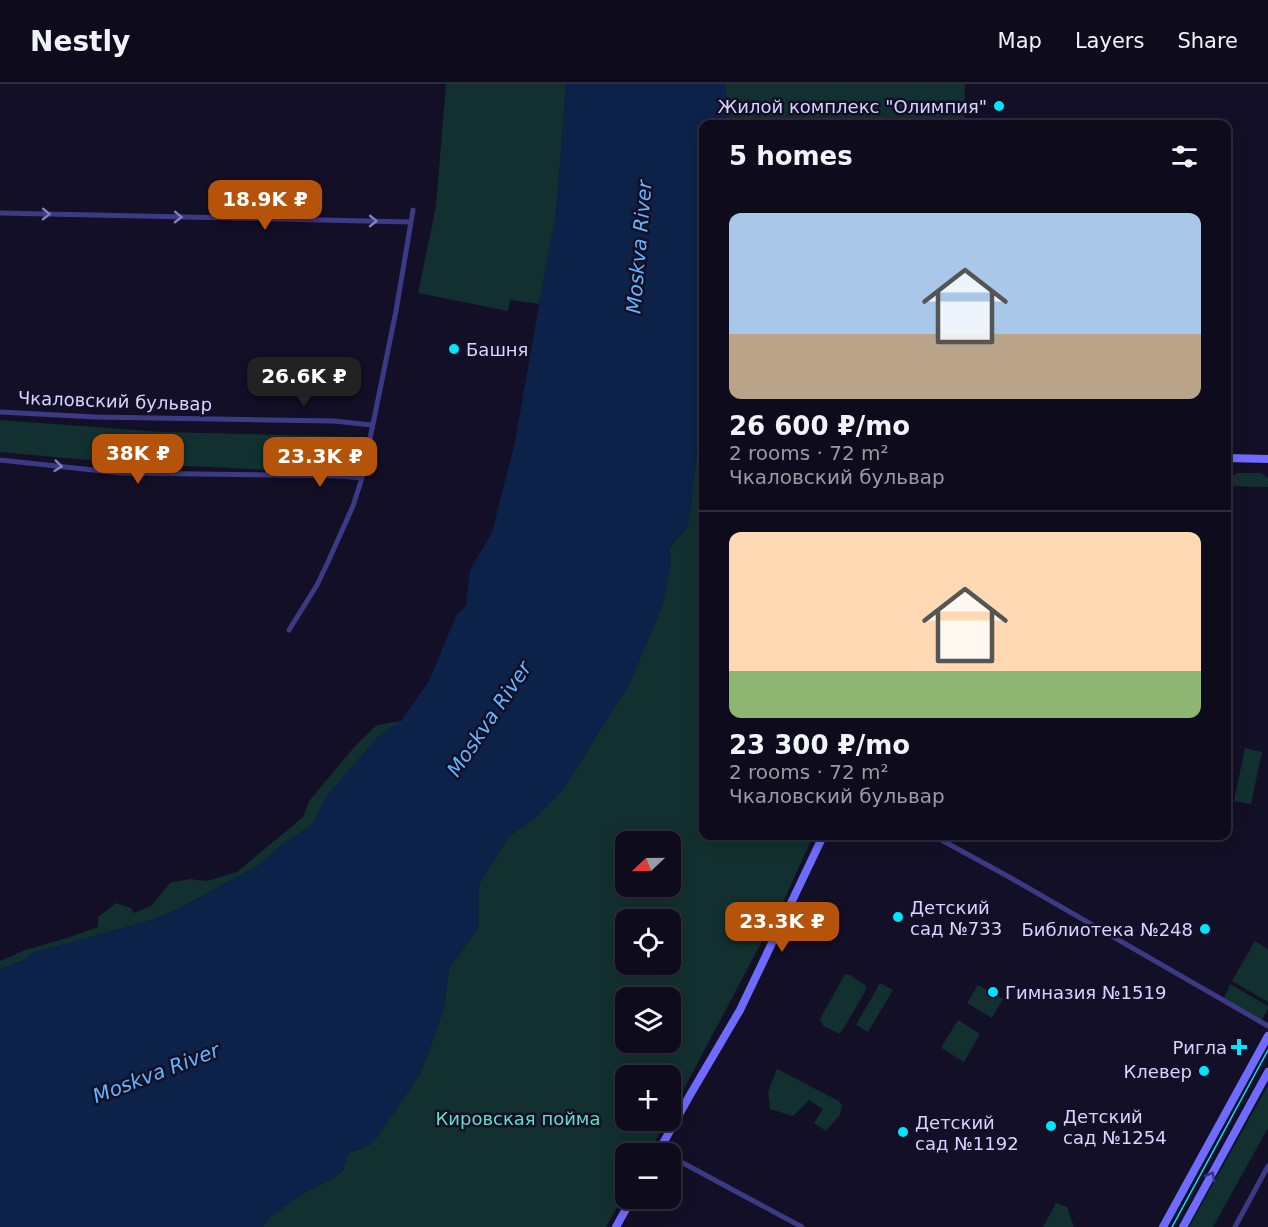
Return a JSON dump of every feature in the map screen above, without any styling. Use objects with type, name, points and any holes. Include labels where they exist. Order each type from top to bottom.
[{"type":"street","points":[[289,630],[317,585],[353,506],[362,478],[396,311],[412,210]]},
{"type":"street","points":[[0,213],[411,222]]},
{"type":"street","name":"Чкаловский бульвар","points":[[0,412],[108,417],[334,421],[372,425]]},
{"type":"street","points":[[1231,458],[1268,459]]},
{"type":"street","points":[[0,460],[121,473],[362,478]]},
{"type":"street","points":[[666,1143],[740,1010],[821,840]]},
{"type":"street","points":[[941,840],[1268,1026]]},
{"type":"street","points":[[1163,1227],[1268,1036]]},
{"type":"street","points":[[1183,1227],[1268,1072]]},
{"type":"street","points":[[681,1162],[802,1227]]},
{"type":"street","points":[[1235,1227],[1268,1166]]},
{"type":"street","points":[[616,1227],[626,1209]]},
{"type":"green space","points":[[446,84],[566,84],[556,216],[539,304],[510,300],[508,311],[418,293],[436,206]]},
{"type":"green space","points":[[726,84],[965,84],[964,120],[725,120]]},
{"type":"green space","points":[[0,420],[163,432],[361,437],[356,474],[120,463],[0,452]]},
{"type":"green space","name":"Кировская пойма","points":[[699,433],[699,840],[811,840],[784,900],[681,1094],[681,1065],[615,1065],[615,1131],[661,1131],[654,1143],[615,1143],[616,1209],[606,1227],[262,1227],[270,1217],[305,1192],[332,1179],[343,1170],[348,1153],[368,1146],[377,1137],[421,1072],[444,1008],[449,968],[478,928],[479,884],[509,836],[534,819],[671,565],[669,548],[686,529],[689,518]]},
{"type":"green space","points":[[1237,473],[1261,473],[1268,478],[1268,487],[1231,486],[1231,477]]},
{"type":"green space","points":[[401,721],[378,737],[326,797],[312,825],[279,847],[258,866],[180,908],[152,920],[33,953],[25,960],[0,969],[0,961],[25,950],[98,927],[98,917],[116,903],[131,908],[134,913],[151,906],[170,883],[189,879],[207,881],[237,872],[303,817],[309,801],[357,744],[377,725]]},
{"type":"green space","points":[[1245,748],[1262,752],[1251,804],[1234,801]]},
{"type":"green space","points":[[1255,941],[1268,949],[1268,1002],[1232,981]]},
{"type":"green space","points":[[845,974],[866,986],[865,992],[840,1034],[823,1026],[820,1019]]},
{"type":"green space","points":[[880,983],[893,990],[868,1032],[856,1025]]},
{"type":"green space","points":[[1230,984],[1268,1006],[1262,1020],[1224,999]]},
{"type":"green space","points":[[978,985],[1003,999],[992,1018],[967,1003]]},
{"type":"green space","points":[[958,1020],[980,1034],[964,1062],[941,1048]]},
{"type":"green space","points":[[777,1069],[839,1101],[842,1105],[840,1115],[826,1131],[814,1123],[823,1109],[809,1100],[793,1116],[770,1109],[768,1092]]},
{"type":"green space","points":[[1268,1085],[1268,1128],[1213,1227],[1189,1227]]},
{"type":"green space","points":[[1056,1203],[1067,1207],[1074,1227],[1043,1227]]},
{"type":"water","name":"Moskva River","points":[[566,84],[726,84],[725,120],[699,120],[699,439],[689,518],[686,529],[669,548],[671,565],[663,605],[630,683],[563,790],[534,819],[509,836],[479,884],[478,928],[449,968],[444,1008],[421,1072],[377,1137],[368,1146],[348,1153],[343,1170],[332,1179],[305,1192],[270,1217],[262,1227],[0,1227],[0,969],[25,960],[33,953],[152,920],[180,908],[258,866],[279,847],[312,825],[326,797],[378,737],[401,721],[429,681],[456,616],[466,605],[470,570],[492,532],[515,442],[556,216]]},
{"type":"tram line","points":[[1172,1227],[1268,1050]]},
{"type":"place","name":"Жилой комплекс \"Олимпия\"","points":[[999,106]]},
{"type":"place","name":"Башня","points":[[454,349]]},
{"type":"place","name":"Детский сад №733","points":[[898,917]]},
{"type":"place","name":"Библиотека №248","points":[[1205,929]]},
{"type":"place","name":"Гимназия №1519","points":[[993,992]]},
{"type":"place","name":"Ригла","points":[[1239,1047]]},
{"type":"place","name":"Клевер","points":[[1204,1071]]},
{"type":"place","name":"Детский сад №1254","points":[[1051,1126]]},
{"type":"place","name":"Детский сад №1192","points":[[903,1132]]}]
